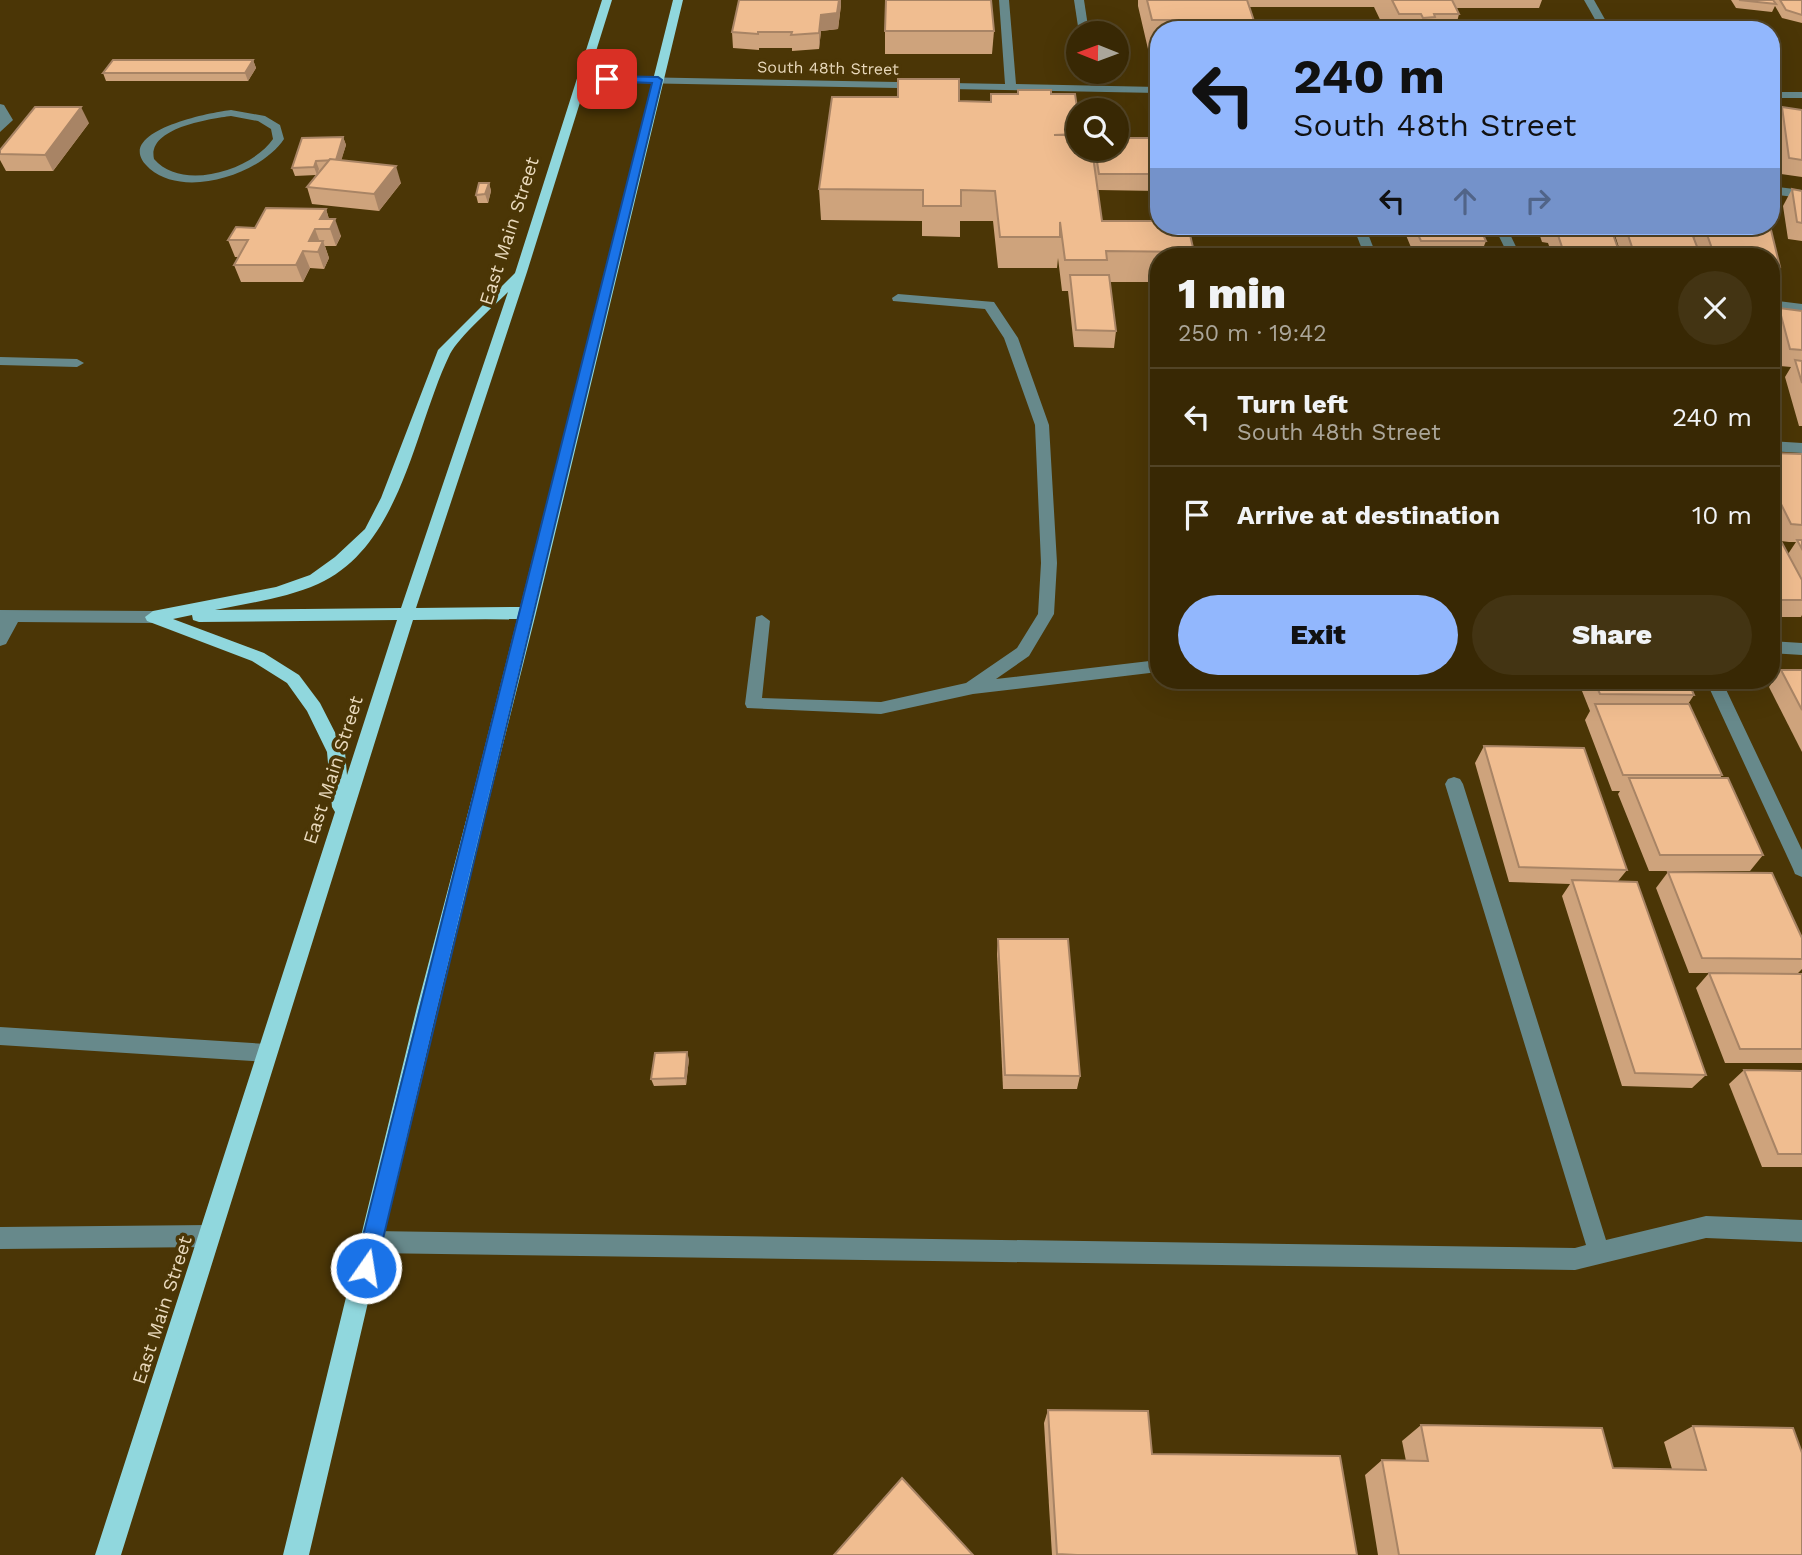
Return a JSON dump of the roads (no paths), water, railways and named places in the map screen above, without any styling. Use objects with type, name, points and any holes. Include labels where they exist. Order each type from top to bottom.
[{"type":"main road","name":"East Main Street","points":[[108,1555],[407,613],[607,0]]},
{"type":"main road","points":[[296,1555],[427,1007],[528,612],[678,0]]},
{"type":"main road","points":[[153,617],[278,592],[315,579],[341,561],[371,532],[388,498],[445,350],[520,272]]},
{"type":"main road","points":[[153,617],[528,612]]},
{"type":"main road","points":[[153,617],[258,657],[293,679],[314,708],[336,752],[342,817]]},
{"type":"street","points":[[1004,0],[1011,87]]},
{"type":"street","points":[[1079,0],[1082,21]]},
{"type":"street","points":[[1589,0],[1601,21]]},
{"type":"street","name":"South 48th Street","points":[[582,79],[1011,87],[1092,85],[1150,89]]},
{"type":"street","points":[[1780,95],[1802,95]]},
{"type":"street","points":[[0,107],[7,120],[0,129]]},
{"type":"street","points":[[211,115],[252,115],[267,120],[277,128],[280,139],[274,150],[261,161],[243,170],[220,176],[176,177],[160,173],[150,166],[146,156],[149,146],[173,127],[211,115]]},
{"type":"street","points":[[1780,191],[1802,194]]},
{"type":"street","points":[[898,298],[989,305],[1011,338],[1042,425],[1049,563],[1046,614],[1023,652],[971,688]]},
{"type":"street","points":[[1780,305],[1802,308]]},
{"type":"street","points":[[0,361],[77,363]]},
{"type":"street","points":[[1780,447],[1802,448]]},
{"type":"street","points":[[0,640],[7,617],[153,617]]},
{"type":"street","points":[[762,621],[753,704],[881,708],[971,688],[1150,667]]},
{"type":"street","points":[[1780,648],[1802,649]]},
{"type":"street","points":[[1718,689],[1802,869]]},
{"type":"street","points":[[1454,784],[1599,1252]]},
{"type":"street","points":[[0,1036],[267,1054]]},
{"type":"street","points":[[372,1242],[1575,1259],[1706,1227],[1802,1231]]},
{"type":"street","points":[[0,1238],[209,1236]]}]
